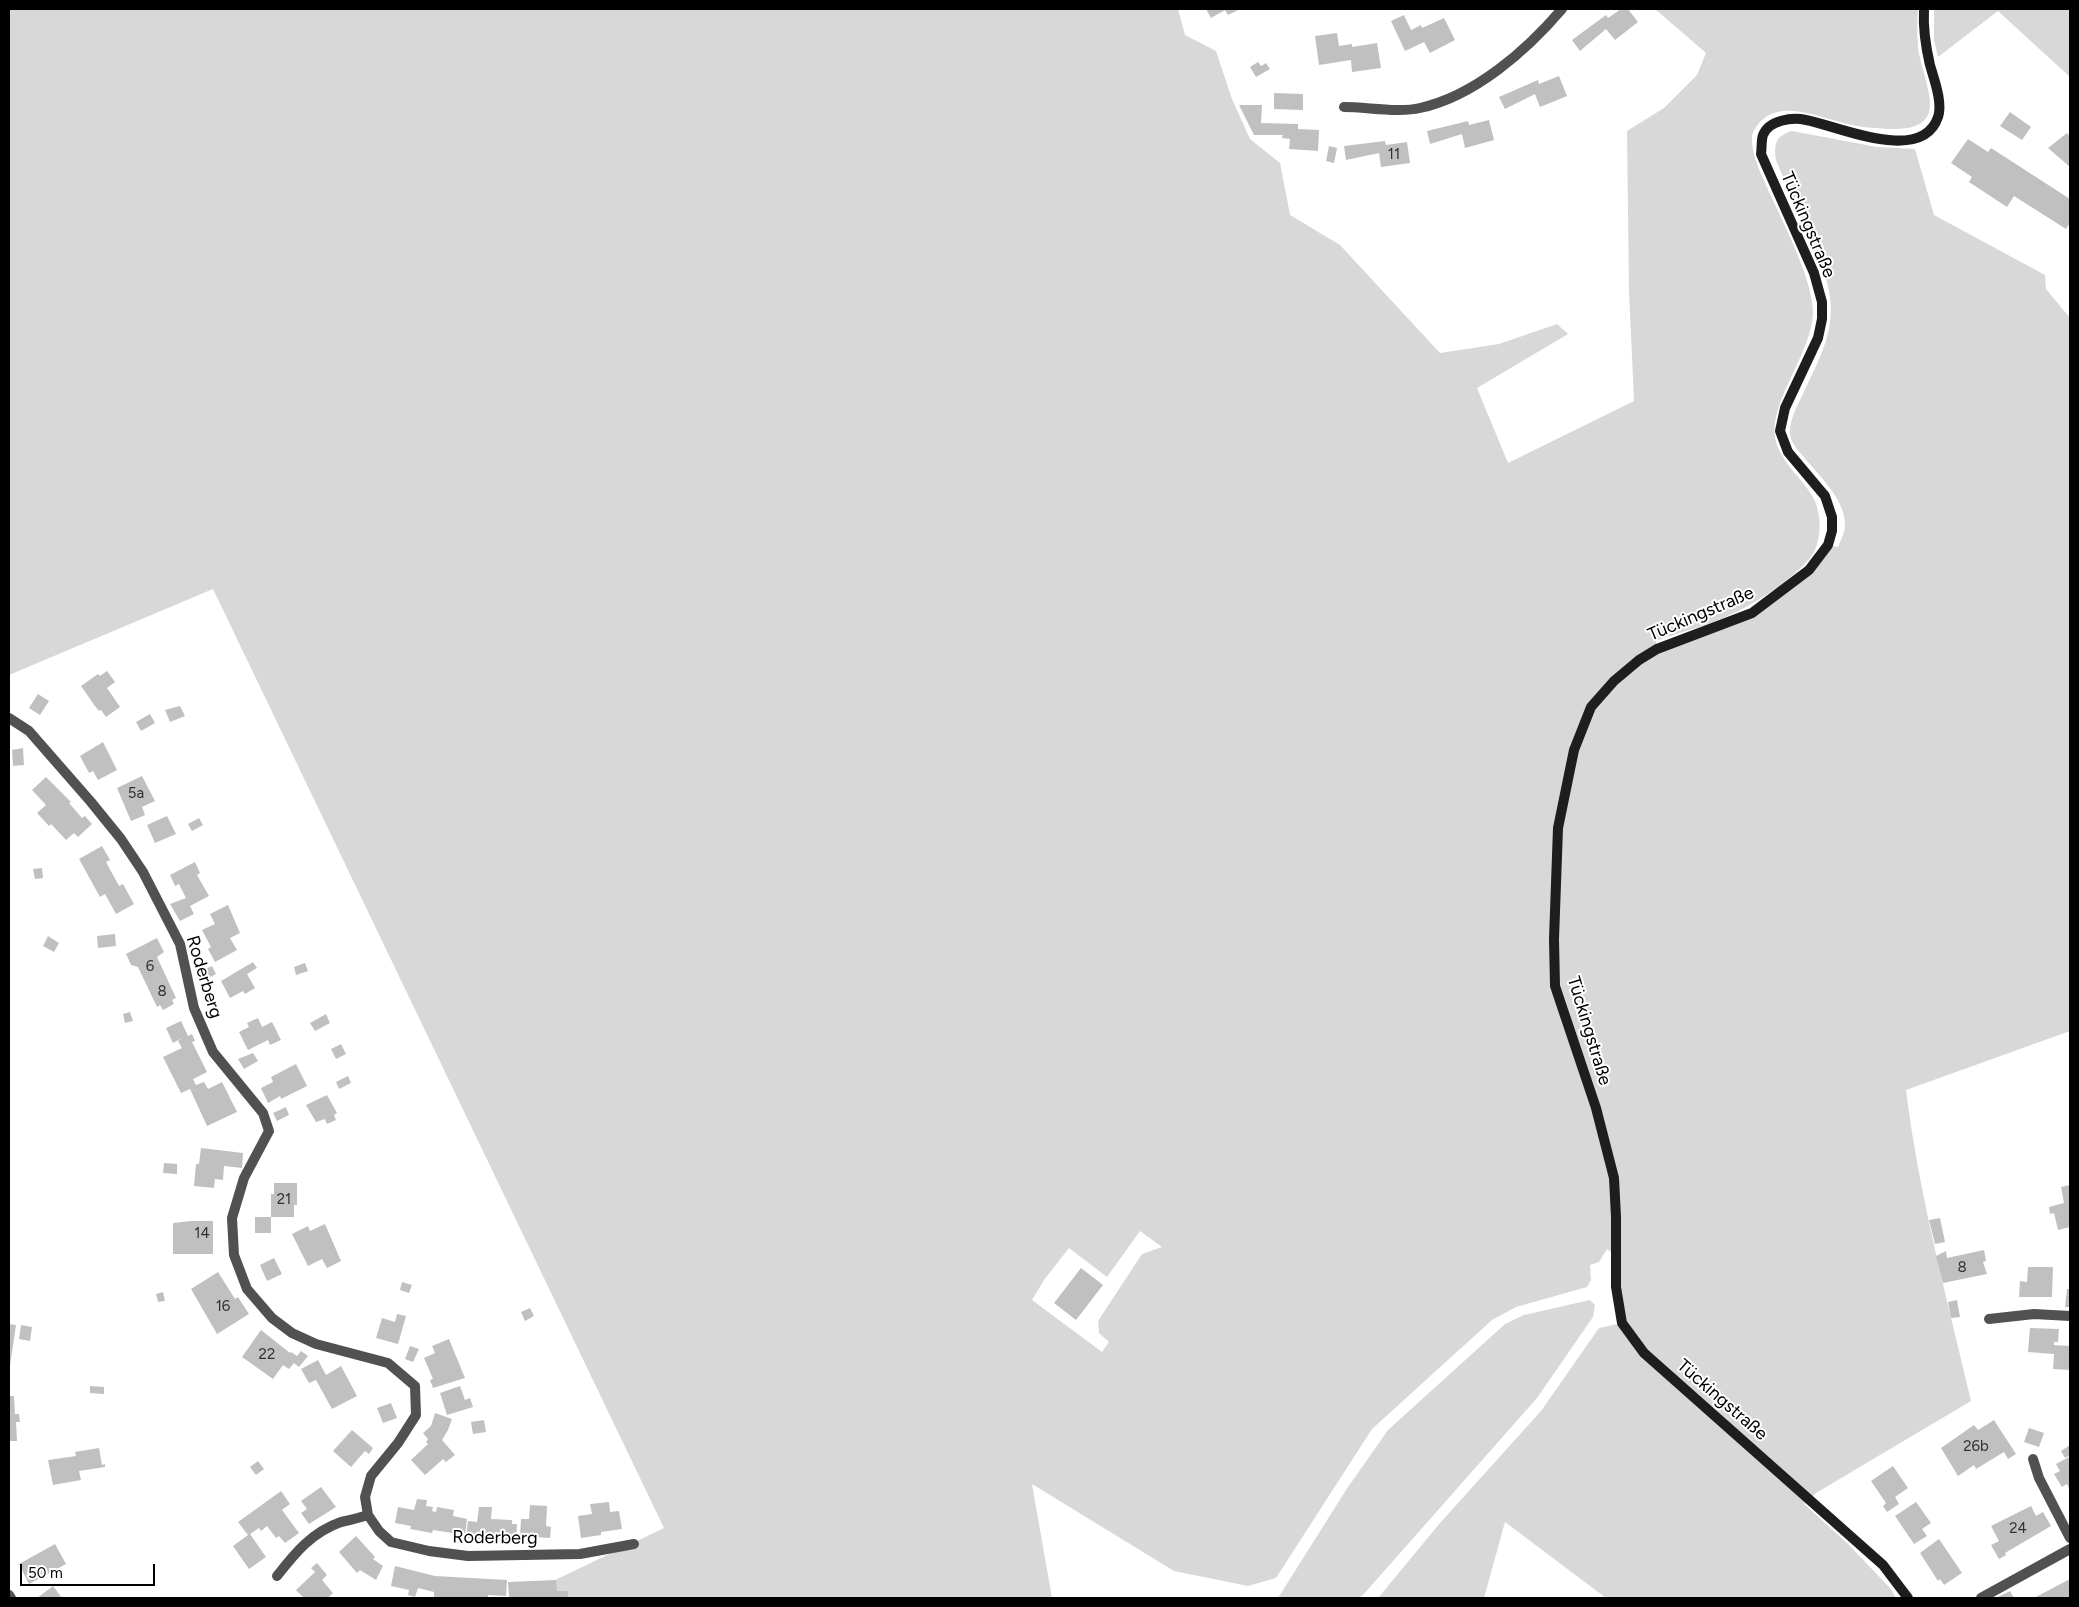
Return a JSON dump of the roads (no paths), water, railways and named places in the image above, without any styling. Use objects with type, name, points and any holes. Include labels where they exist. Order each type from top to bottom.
[{"type":"street","points":[[1344,107],[1402,110],[1420,108],[1440,102],[1464,91],[1506,65],[1546,28],[1562,9]]},
{"type":"street","name":"Tückingstraße","points":[[1908,1598],[1883,1565],[1644,1353],[1622,1323],[1616,1287],[1614,1178],[1596,1108],[1555,986],[1554,939],[1558,828],[1574,750],[1591,707],[1614,681],[1639,660],[1657,649],[1752,613],[1809,570],[1828,545],[1832,531],[1832,517],[1824,496],[1788,452],[1780,431],[1785,408],[1818,338],[1822,320],[1822,302],[1814,273],[1761,154],[1763,134],[1773,124],[1786,119],[1805,120],[1842,131],[1894,141],[1914,139],[1934,127],[1940,115],[1937,88],[1930,63],[1923,19],[1924,9]]},
{"type":"street","name":"Roderberg","points":[[9,718],[29,732],[91,802],[121,839],[143,872],[180,944],[194,1008],[213,1052],[263,1113],[269,1132],[244,1178],[232,1218],[234,1256],[247,1289],[272,1318],[292,1332],[316,1344],[388,1363],[415,1386],[416,1415],[398,1443],[371,1476],[365,1497],[368,1515],[379,1532],[391,1542],[429,1551],[468,1556],[580,1554],[634,1544]]},
{"type":"street","points":[[1989,1319],[2034,1314],[2070,1316]]},
{"type":"street","points":[[2033,1459],[2039,1478],[2070,1538]]},
{"type":"street","points":[[277,1576],[301,1546],[321,1531],[342,1522],[368,1515]]},
{"type":"street","points":[[1981,1598],[2070,1549]]}]
